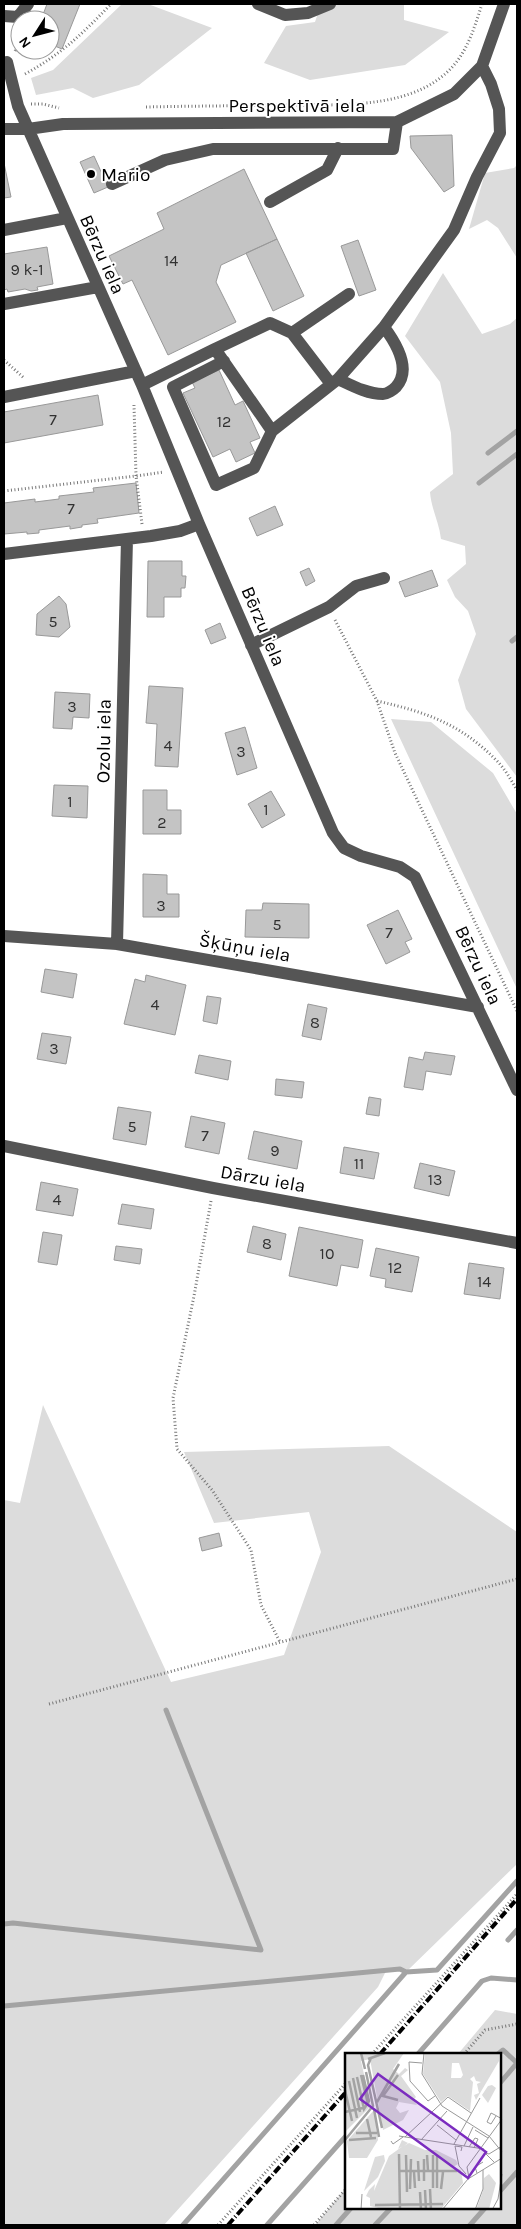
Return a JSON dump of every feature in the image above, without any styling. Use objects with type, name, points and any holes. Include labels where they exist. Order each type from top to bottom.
[{"type":"street","points":[[4,16],[18,17],[28,4]]},
{"type":"street","points":[[258,4],[285,15],[308,12],[330,4]]},
{"type":"street","name":"Perspektīvā iela","points":[[4,129],[28,129],[63,124],[397,122],[454,94],[482,66],[504,4]]},
{"type":"street","name":"Bērzu iela","points":[[4,63],[7,62],[18,106],[136,371],[199,524],[333,833],[344,848],[361,856],[400,868],[415,877],[517,1090]]},
{"type":"street","points":[[224,362],[173,387],[216,485],[254,468],[272,431],[334,382],[384,326],[454,230],[477,177],[500,133],[499,109],[491,84],[482,66]]},
{"type":"street","points":[[112,184],[165,160],[213,149],[393,149],[397,122]]},
{"type":"street","points":[[270,202],[327,170],[338,148]]},
{"type":"street","points":[[4,230],[67,218]]},
{"type":"street","points":[[4,304],[98,287]]},
{"type":"street","points":[[292,333],[349,294]]},
{"type":"street","points":[[142,385],[270,323],[292,333],[334,382],[373,393],[385,394],[395,388],[402,379],[402,363],[395,342],[384,326]]},
{"type":"street","points":[[216,349],[272,431]]},
{"type":"street","points":[[4,397],[136,371]]},
{"type":"street","points":[[4,554],[180,531],[199,524]]},
{"type":"street","name":"Ozolu iela","points":[[117,944],[127,539]]},
{"type":"street","points":[[251,645],[329,607],[356,586],[384,578]]},
{"type":"street","name":"Šķūņu iela","points":[[4,936],[117,944],[478,1007]]},
{"type":"street","name":"Dārzu iela","points":[[4,1146],[213,1188],[517,1243]]},
{"type":"path","points":[[11,82],[48,61],[76,41],[111,4]]},
{"type":"path","points":[[137,107],[372,103],[411,94],[440,78],[454,63],[470,42],[482,4]]},
{"type":"path","points":[[18,106],[43,104],[58,108],[68,108]]},
{"type":"path","points":[[4,360],[28,381],[33,391]]},
{"type":"path","points":[[142,385],[134,405],[136,476],[144,536]]},
{"type":"path","points":[[4,491],[176,470]]},
{"type":"path","points":[[329,607],[376,701],[395,753],[517,1011]]},
{"type":"path","points":[[376,701],[419,711],[439,719],[469,736],[498,762],[517,790]]},
{"type":"path","points":[[213,1188],[194,1296],[173,1398],[177,1449],[212,1490],[251,1550],[261,1605],[280,1642]]},
{"type":"path","points":[[49,1704],[517,1579]]},
{"type":"path","points":[[373,2053],[517,1894]]},
{"type":"path","points":[[465,2053],[485,2030],[517,2024]]},
{"type":"path","points":[[218,2225],[345,2083]]},
{"type":"path","points":[[314,2225],[345,2190]]},
{"type":"shaded area","points":[[122,4],[148,4],[212,28],[139,85],[93,98],[73,88],[36,95],[31,78],[53,70]]},
{"type":"shaded area","points":[[321,4],[404,4],[404,20],[449,32],[405,65],[310,80],[264,63],[286,26],[315,22]]},
{"type":"shaded area","points":[[517,165],[517,258],[498,228],[487,220],[469,229],[485,173],[514,168]]},
{"type":"shaded area","points":[[443,273],[482,334],[510,324],[517,318],[517,777],[466,709],[458,680],[476,634],[468,611],[455,597],[447,580],[466,564],[465,546],[441,539],[430,492],[453,474],[451,433],[440,382],[405,336]]},
{"type":"shaded area","points":[[391,719],[431,722],[493,773],[517,814],[517,989]]},
{"type":"shaded area","points":[[43,1405],[171,1682],[284,1655],[321,1552],[309,1512],[214,1523],[184,1452],[389,1446],[517,1532],[517,1864],[406,1972],[400,1969],[386,1971],[378,1987],[164,2225],[4,2225],[4,1500],[20,1503]]},
{"type":"shaded area","points":[[495,2010],[517,2014],[517,2225],[315,2225],[345,2189],[345,2209],[501,2209],[501,2053],[459,2053]]},
{"type":"building","points":[[47,4],[80,4],[62,49],[60,48],[60,10],[45,10]]},
{"type":"building","points":[[452,135],[454,186],[444,192],[411,148],[410,136]]},
{"type":"building","points":[[94,156],[108,187],[94,193],[80,162]]},
{"type":"building","points":[[4,163],[11,197],[4,198]]},
{"type":"building","points":[[244,169],[277,239],[221,265],[216,282],[236,322],[168,355],[132,280],[123,284],[109,256],[164,229],[157,213]]},
{"type":"building","points":[[277,239],[304,296],[273,311],[246,253]]},
{"type":"building","points":[[358,240],[376,290],[359,296],[341,246]]},
{"type":"building","points":[[47,247],[53,284],[37,287],[38,290],[31,291],[25,289],[8,292],[7,289],[4,290],[4,254]]},
{"type":"building","points":[[219,370],[235,405],[243,401],[260,438],[250,442],[255,453],[236,462],[230,449],[213,457],[183,393],[195,388],[192,382]]},
{"type":"building","points":[[98,395],[103,425],[4,443],[4,412]]},
{"type":"building","points":[[136,483],[139,513],[97,519],[98,523],[70,529],[70,526],[39,530],[39,533],[4,534],[4,503],[35,499],[35,502],[59,499],[59,496],[94,492],[93,488]]},
{"type":"building","points":[[275,506],[283,525],[257,536],[249,518]]},
{"type":"building","points":[[148,561],[182,561],[182,576],[186,576],[185,588],[181,588],[181,597],[164,597],[164,617],[147,617]]},
{"type":"building","points":[[309,568],[315,581],[306,586],[300,572]]},
{"type":"building","points":[[432,570],[438,586],[405,597],[399,582]]},
{"type":"building","points":[[59,596],[66,604],[70,627],[59,637],[36,635],[37,614]]},
{"type":"building","points":[[220,623],[226,638],[211,644],[205,630]]},
{"type":"building","points":[[149,686],[183,688],[178,767],[155,766],[157,724],[146,723]]},
{"type":"building","points":[[55,692],[90,694],[89,718],[73,717],[72,729],[53,728]]},
{"type":"building","points":[[245,727],[257,768],[237,775],[225,733]]},
{"type":"building","points":[[54,785],[88,786],[87,818],[52,816]]},
{"type":"building","points":[[143,790],[167,790],[167,810],[181,810],[181,834],[143,834]]},
{"type":"building","points":[[271,791],[285,815],[262,828],[248,804]]},
{"type":"building","points":[[143,874],[167,875],[167,894],[179,894],[179,917],[143,917]]},
{"type":"building","points":[[263,903],[309,904],[309,938],[245,937],[246,910],[262,910]]},
{"type":"building","points":[[398,910],[412,939],[405,942],[410,952],[386,964],[367,925]]},
{"type":"building","points":[[45,969],[77,974],[73,998],[41,992]]},
{"type":"building","points":[[146,975],[186,985],[175,1035],[124,1024],[135,979],[145,982]]},
{"type":"building","points":[[207,996],[221,998],[217,1024],[203,1021]]},
{"type":"building","points":[[308,1004],[327,1008],[321,1040],[302,1036]]},
{"type":"building","points":[[42,1033],[71,1037],[66,1064],[37,1059]]},
{"type":"building","points":[[425,1052],[455,1056],[451,1075],[426,1071],[423,1090],[404,1087],[409,1057],[423,1060]]},
{"type":"building","points":[[199,1055],[231,1061],[228,1080],[195,1073]]},
{"type":"building","points":[[276,1079],[304,1082],[302,1098],[275,1095]]},
{"type":"building","points":[[369,1097],[381,1099],[379,1116],[366,1114]]},
{"type":"building","points":[[118,1107],[151,1112],[146,1145],[113,1139]]},
{"type":"building","points":[[191,1116],[225,1123],[219,1154],[185,1147]]},
{"type":"building","points":[[254,1131],[302,1141],[297,1169],[248,1159]]},
{"type":"building","points":[[344,1147],[379,1153],[374,1179],[340,1173]]},
{"type":"building","points":[[420,1163],[455,1171],[449,1196],[414,1188]]},
{"type":"building","points":[[41,1182],[78,1189],[73,1216],[36,1210]]},
{"type":"building","points":[[122,1204],[154,1209],[151,1229],[118,1224]]},
{"type":"building","points":[[253,1226],[286,1234],[281,1260],[247,1252]]},
{"type":"building","points":[[299,1227],[363,1240],[358,1268],[341,1265],[337,1286],[289,1276]]},
{"type":"building","points":[[43,1232],[62,1235],[57,1265],[38,1262]]},
{"type":"building","points":[[116,1246],[142,1249],[140,1264],[114,1260]]},
{"type":"building","points":[[376,1248],[419,1257],[412,1292],[385,1287],[386,1279],[370,1276]]},
{"type":"building","points":[[469,1263],[504,1268],[500,1299],[464,1294]]},
{"type":"building","points":[[219,1533],[222,1546],[202,1551],[199,1538]]},
{"type":"waterway","points":[[488,453],[517,431]]},
{"type":"waterway","points":[[479,483],[517,454]]},
{"type":"waterway","points":[[512,641],[517,637]]},
{"type":"waterway","points":[[4,1924],[13,1923],[261,1950],[166,1710]]},
{"type":"waterway","points":[[183,2225],[406,1972],[437,1970],[517,1881]]},
{"type":"waterway","points":[[508,1940],[517,1930]]},
{"type":"waterway","points":[[4,2006],[400,1969],[406,1972]]},
{"type":"waterway","points":[[419,2053],[482,1981],[491,1978],[517,1980]]},
{"type":"waterway","points":[[499,2053],[503,2050],[517,2063]]},
{"type":"waterway","points":[[501,2082],[517,2063]]},
{"type":"waterway","points":[[267,2225],[345,2137]]},
{"type":"waterway","points":[[501,2190],[517,2172]]},
{"type":"waterway","points":[[336,2225],[350,2209]]},
{"type":"waterway","points":[[375,2225],[390,2209]]},
{"type":"waterway","points":[[470,2225],[484,2209]]},
{"type":"railway","points":[[381,2053],[517,1899]]},
{"type":"railway","points":[[228,2225],[345,2093]]},
{"type":"place","name":"Mario","points":[[91,174]]}]
